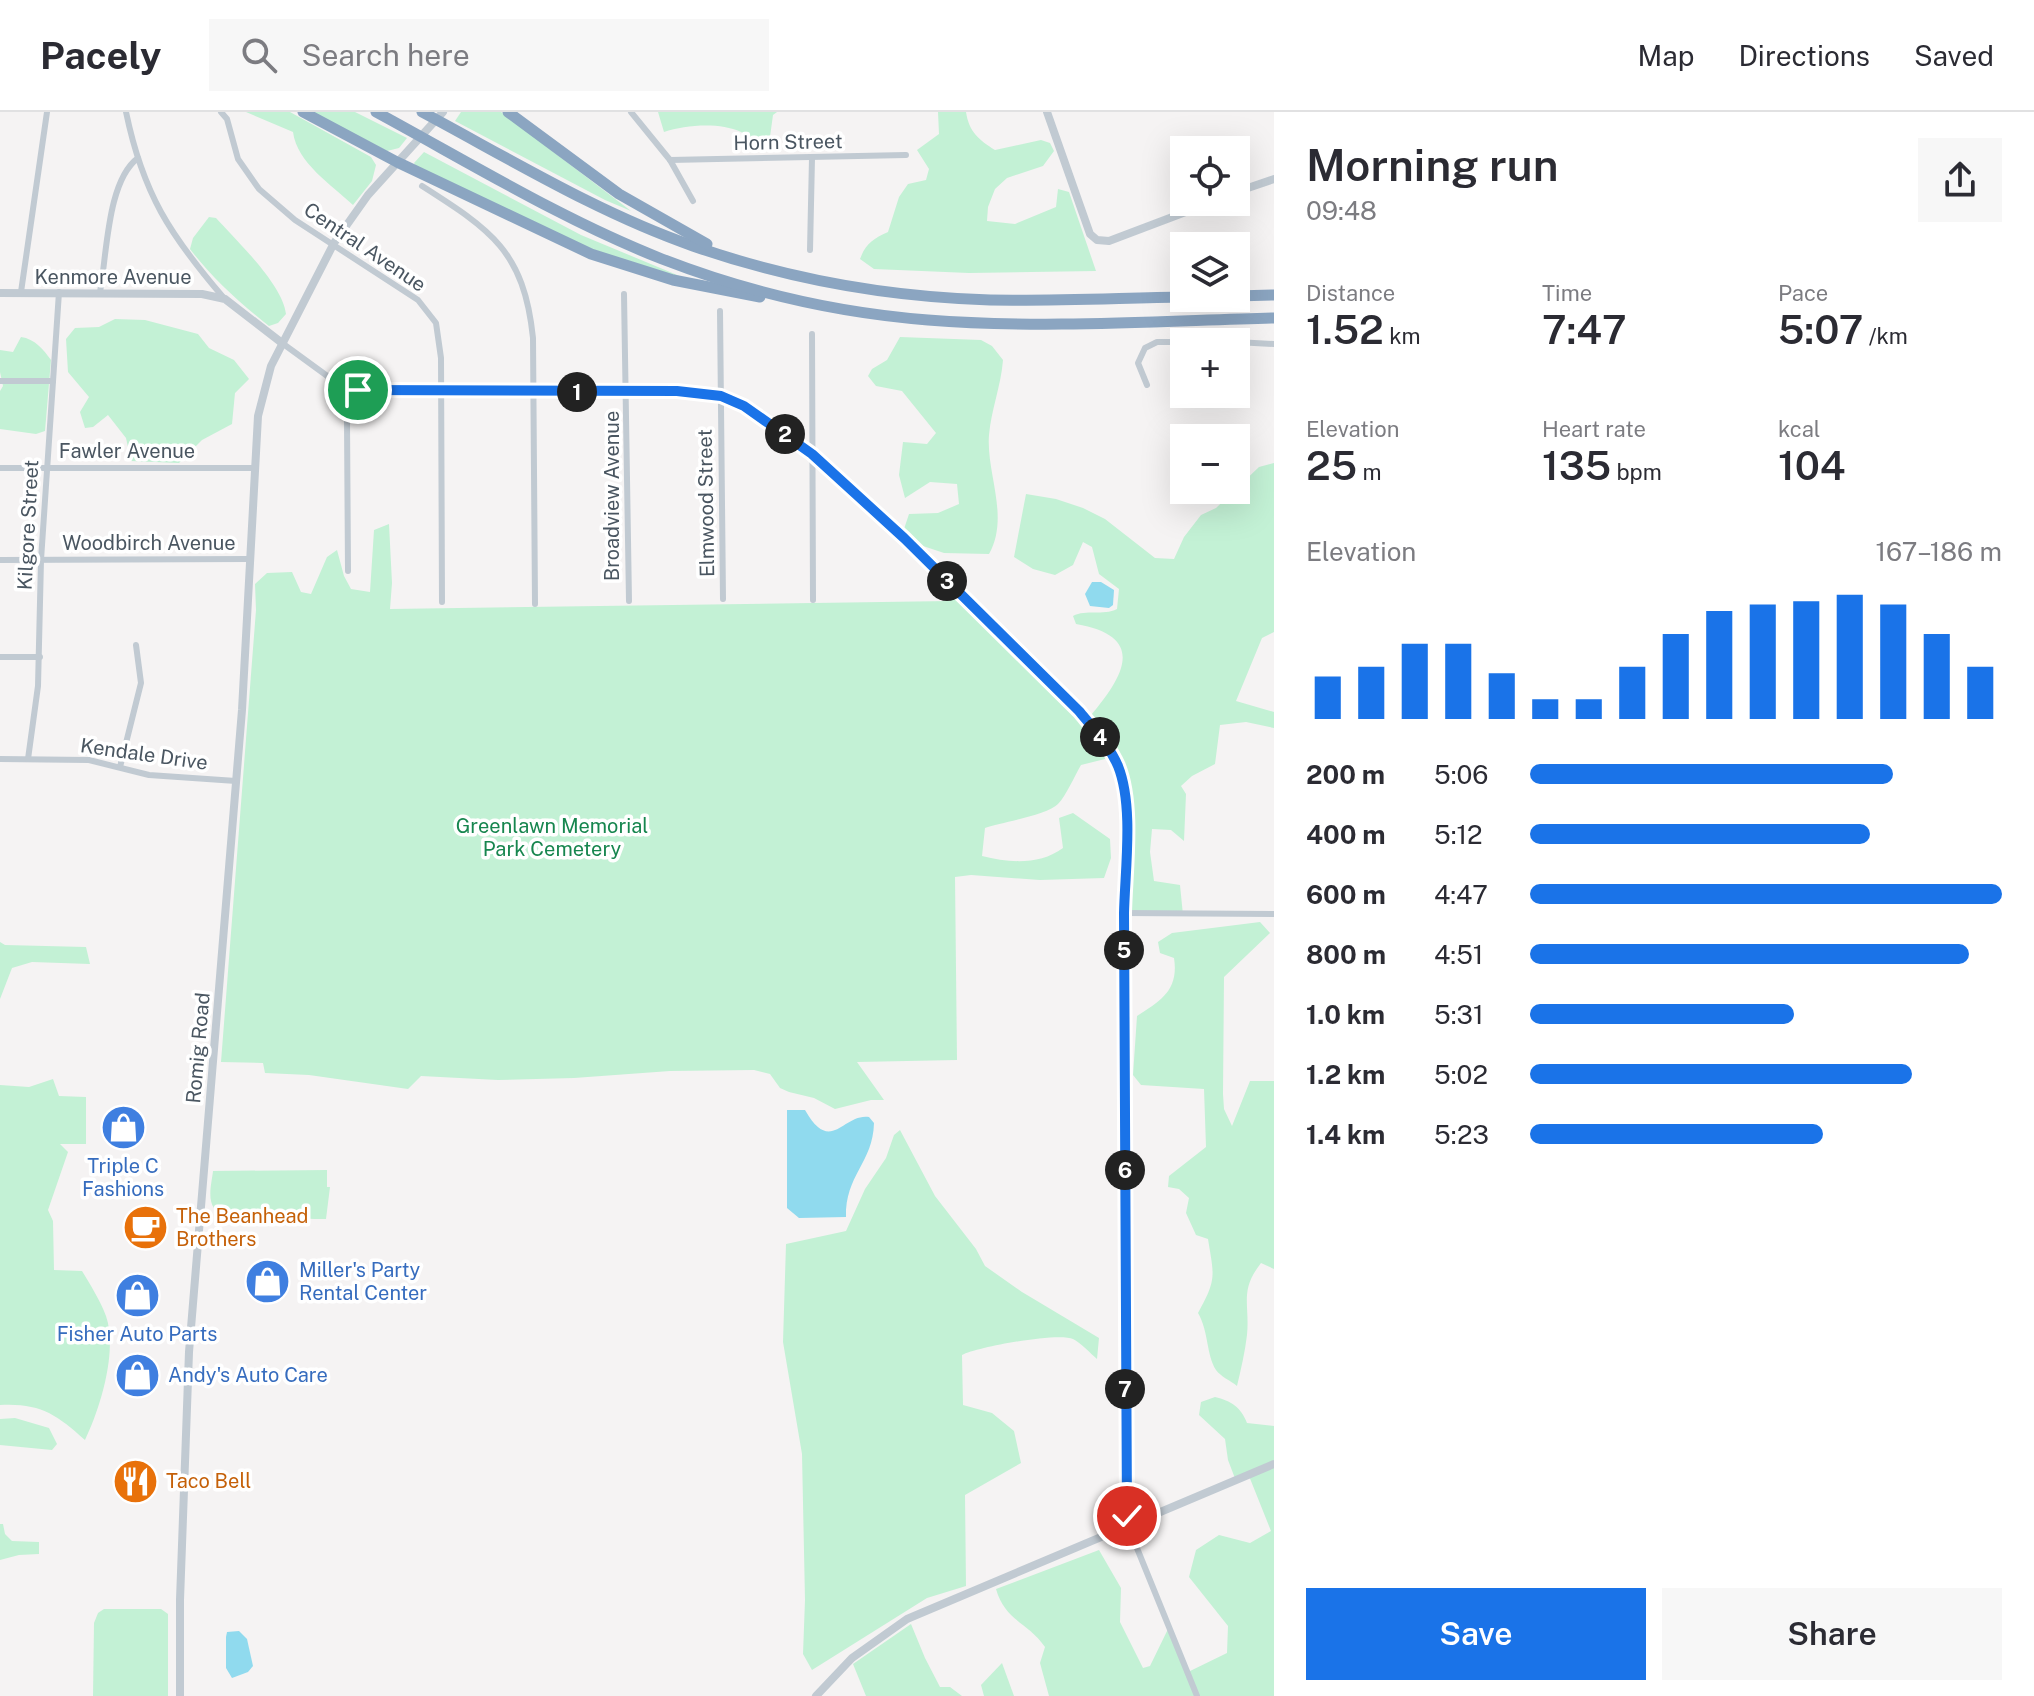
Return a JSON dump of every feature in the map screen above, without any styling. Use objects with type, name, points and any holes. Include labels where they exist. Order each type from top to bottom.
[{"type":"highway","points":[[303,112],[397,162],[591,254],[708,287],[888,316],[970,323],[1274,318]]},
{"type":"highway","points":[[376,112],[547,206],[638,249],[718,279],[828,306]]},
{"type":"highway","points":[[422,112],[624,218],[736,259],[828,282],[924,296],[1002,300],[1170,297]]},
{"type":"highway","points":[[508,112],[553,142],[619,194],[736,259]]},
{"type":"highway","points":[[1250,296],[1274,295]]},
{"type":"street","points":[[21,292],[47,112]]},
{"type":"street","points":[[126,112],[138,158],[154,199],[175,238],[225,299],[330,378],[351,388],[374,392],[677,391],[721,396],[759,415],[849,485],[1079,711],[1113,757],[1122,778],[1125,801],[1125,1426],[1128,1526],[1197,1696]]},
{"type":"street","name":"Central Avenue","points":[[221,112],[227,119],[238,159],[259,189],[295,220],[397,284],[432,316],[440,341],[442,602]]},
{"type":"street","name":"Romig Road","points":[[180,1696],[180,1591],[189,1352],[236,781],[260,404],[271,366],[334,243],[368,195],[443,112]]},
{"type":"street","points":[[631,112],[670,160],[693,201]]},
{"type":"street","points":[[1047,112],[1090,234],[1097,240],[1109,241],[1175,216]]},
{"type":"street","name":"Horn Street","points":[[670,160],[906,155]]},
{"type":"street","points":[[100,292],[118,184],[126,168],[138,158]]},
{"type":"street","points":[[810,250],[812,158]]},
{"type":"street","points":[[1250,187],[1274,179]]},
{"type":"street","points":[[422,186],[490,234],[516,266],[531,313],[535,604]]},
{"type":"street","name":"Kilgore Street","points":[[28,759],[40,657],[41,560],[59,292]]},
{"type":"street","name":"Kenmore Avenue","points":[[0,293],[194,293],[225,299]]},
{"type":"street","name":"Broadview Avenue","points":[[624,294],[628,391],[629,601]]},
{"type":"street","name":"Elmwood Street","points":[[720,311],[723,599]]},
{"type":"street","points":[[812,334],[813,600]]},
{"type":"street","points":[[1147,385],[1138,363],[1145,348],[1157,342],[1170,342]]},
{"type":"street","points":[[1250,343],[1274,344]]},
{"type":"street","points":[[0,381],[53,381]]},
{"type":"street","points":[[348,571],[347,421],[351,388]]},
{"type":"street","name":"Fawler Avenue","points":[[0,468],[254,468]]},
{"type":"street","name":"Woodbirch Avenue","points":[[0,560],[249,559]]},
{"type":"street","points":[[120,767],[141,683],[136,645]]},
{"type":"street","points":[[0,657],[40,657]]},
{"type":"street","name":"Kendale Drive","points":[[0,759],[89,760],[149,775],[236,781]]},
{"type":"street","points":[[1124,913],[1274,914]]},
{"type":"street","points":[[816,1696],[852,1658],[907,1619],[1274,1464]]},
{"type":"green space","points":[[246,112],[290,112],[371,157],[376,165],[372,181],[353,205],[308,163],[293,132]]},
{"type":"green space","points":[[312,112],[355,112],[407,138],[399,148],[387,151]]},
{"type":"green space","points":[[461,112],[501,112],[631,211],[455,121]]},
{"type":"green space","points":[[658,112],[777,112],[773,115],[769,144],[763,144],[741,132],[723,127],[692,126],[664,132]]},
{"type":"green space","points":[[938,112],[966,112],[976,135],[995,150],[1041,140],[1050,143],[1054,151],[1043,166],[1007,178],[995,189],[988,207],[987,221],[1015,224],[1056,207],[1058,189],[1069,192],[1096,271],[969,273],[874,269],[860,259],[871,242],[888,232],[899,197],[908,184],[926,180],[929,169],[917,150],[939,134]]},
{"type":"green space","points":[[424,152],[581,235],[694,282],[584,246],[416,167],[414,163]]},
{"type":"green space","points":[[209,217],[216,218],[235,238],[277,290],[286,314],[278,323],[269,326],[217,280],[190,249],[193,238]]},
{"type":"green space","points":[[115,319],[145,320],[198,334],[209,348],[234,360],[249,379],[235,393],[232,424],[202,440],[179,463],[131,461],[126,438],[108,415],[93,427],[85,428],[80,412],[89,397],[68,372],[66,339],[75,328],[99,327]]},
{"type":"green space","points":[[21,337],[35,342],[51,360],[45,431],[36,434],[0,429],[0,391],[3,386],[0,350],[13,352]]},
{"type":"green space","points":[[900,337],[981,340],[992,346],[1003,360],[989,435],[997,525],[989,554],[944,553],[917,544],[904,529],[909,514],[938,513],[959,504],[957,484],[930,482],[905,498],[899,475],[903,442],[927,444],[936,433],[902,391],[876,386],[868,376],[872,369],[887,360]]},
{"type":"green space","name":"Greenlawn Memorial Park Cemetery","points":[[1274,463],[1274,632],[1262,638],[1236,701],[1274,712],[1274,728],[1246,722],[1220,725],[1215,764],[1192,776],[1181,786],[1186,794],[1184,841],[1171,830],[1152,829],[1150,852],[1154,881],[1180,885],[1183,915],[1124,913],[1125,801],[1113,757],[1081,765],[1064,796],[1053,808],[985,828],[982,856],[1024,861],[1054,854],[1063,848],[1059,818],[1073,813],[1110,839],[1111,858],[1104,878],[1040,880],[971,875],[955,877],[957,1060],[857,1062],[884,1100],[835,1109],[814,1098],[780,1088],[770,1074],[754,1070],[498,1080],[421,1076],[408,1089],[309,1075],[265,1073],[263,1063],[221,1062],[256,610],[255,584],[267,573],[292,572],[301,592],[311,594],[327,557],[337,550],[351,589],[370,592],[374,530],[389,524],[390,609],[950,601],[951,584],[1087,720],[1118,675],[1122,662],[1121,650],[1114,639],[1099,630],[1076,624],[1073,616],[1117,609],[1119,589],[1099,574],[1092,547],[1083,542],[1073,565],[1055,575],[1033,569],[1014,557],[1026,494],[1083,508],[1105,519],[1155,558],[1174,559],[1184,537],[1201,515],[1220,504],[1250,504],[1250,476],[1259,467]]},
{"type":"green space","points":[[1260,922],[1270,933],[1224,977],[1223,1094],[1224,1109],[1232,1126],[1250,1081],[1274,1081],[1274,1269],[1261,1263],[1250,1282],[1247,1335],[1237,1386],[1216,1370],[1198,1313],[1212,1277],[1208,1239],[1196,1235],[1186,1213],[1189,1198],[1179,1189],[1168,1187],[1169,1176],[1206,1147],[1204,1089],[1141,1085],[1133,1075],[1137,1016],[1161,999],[1174,978],[1174,958],[1160,953],[1158,942],[1172,933]]},
{"type":"green space","points":[[0,942],[5,945],[86,947],[90,964],[32,962],[12,968],[0,999]]},
{"type":"green space","points":[[53,1079],[59,1096],[86,1097],[86,1144],[60,1144],[68,1152],[48,1210],[53,1221],[54,1270],[82,1271],[101,1304],[109,1330],[106,1380],[85,1440],[47,1412],[26,1406],[0,1405],[0,1085],[29,1087]]},
{"type":"green space","points":[[900,1130],[935,1196],[976,1249],[985,1266],[1099,1338],[1097,1359],[1076,1341],[1065,1337],[1018,1341],[962,1355],[963,1405],[992,1413],[1014,1431],[1021,1463],[965,1495],[966,1586],[927,1598],[812,1670],[803,1654],[802,1454],[783,1342],[786,1244],[846,1231],[865,1189],[886,1158],[894,1135]]},
{"type":"green space","points":[[327,1170],[327,1187],[330,1187],[326,1219],[232,1214],[220,1212],[212,1204],[210,1190],[213,1171]]},
{"type":"green space","points":[[1215,1397],[1235,1406],[1247,1423],[1274,1426],[1274,1696],[1049,1696],[1040,1663],[1045,1647],[1005,1608],[996,1589],[1099,1550],[1121,1588],[1120,1622],[1143,1668],[1150,1666],[1169,1627],[1188,1672],[1227,1653],[1228,1626],[1189,1577],[1196,1550],[1219,1535],[1250,1543],[1271,1531],[1249,1476],[1236,1481],[1228,1460],[1225,1439],[1199,1415],[1201,1402]]},
{"type":"green space","points":[[15,1418],[49,1428],[57,1444],[52,1450],[0,1445],[0,1419]]},
{"type":"green space","points":[[0,1524],[3,1524],[5,1534],[12,1541],[39,1542],[39,1554],[0,1560]]},
{"type":"green space","points":[[104,1609],[161,1609],[168,1614],[168,1696],[93,1696],[94,1623],[98,1613]]},
{"type":"green space","points":[[911,1624],[940,1687],[950,1687],[962,1696],[866,1696],[853,1664]]},
{"type":"green space","points":[[1002,1663],[1014,1696],[984,1696],[981,1685]]},
{"type":"water","points":[[1092,582],[1101,582],[1114,590],[1113,605],[1109,608],[1090,606],[1085,594]]},
{"type":"water","points":[[787,1110],[805,1110],[822,1130],[837,1129],[860,1117],[869,1117],[874,1123],[869,1149],[850,1190],[846,1217],[799,1218],[787,1208]]},
{"type":"water","points":[[239,1631],[247,1639],[253,1666],[248,1672],[232,1678],[226,1668],[226,1637],[227,1632]]},
{"type":"place","name":"Triple C Fashions","points":[[123,1127]]},
{"type":"place","name":"The Beanhead Brothers","points":[[145,1228]]},
{"type":"place","name":"Miller's Party Rental Center","points":[[268,1281]]},
{"type":"place","name":"Fisher Auto Parts","points":[[137,1295]]},
{"type":"place","name":"Andy's Auto Care","points":[[137,1375]]},
{"type":"place","name":"Taco Bell","points":[[135,1481]]},
{"type":"route","points":[[358,390],[677,391],[721,396],[744,406],[773,424],[849,485],[1079,711],[1109,749],[1122,778],[1126,824],[1127,1516]]}]
